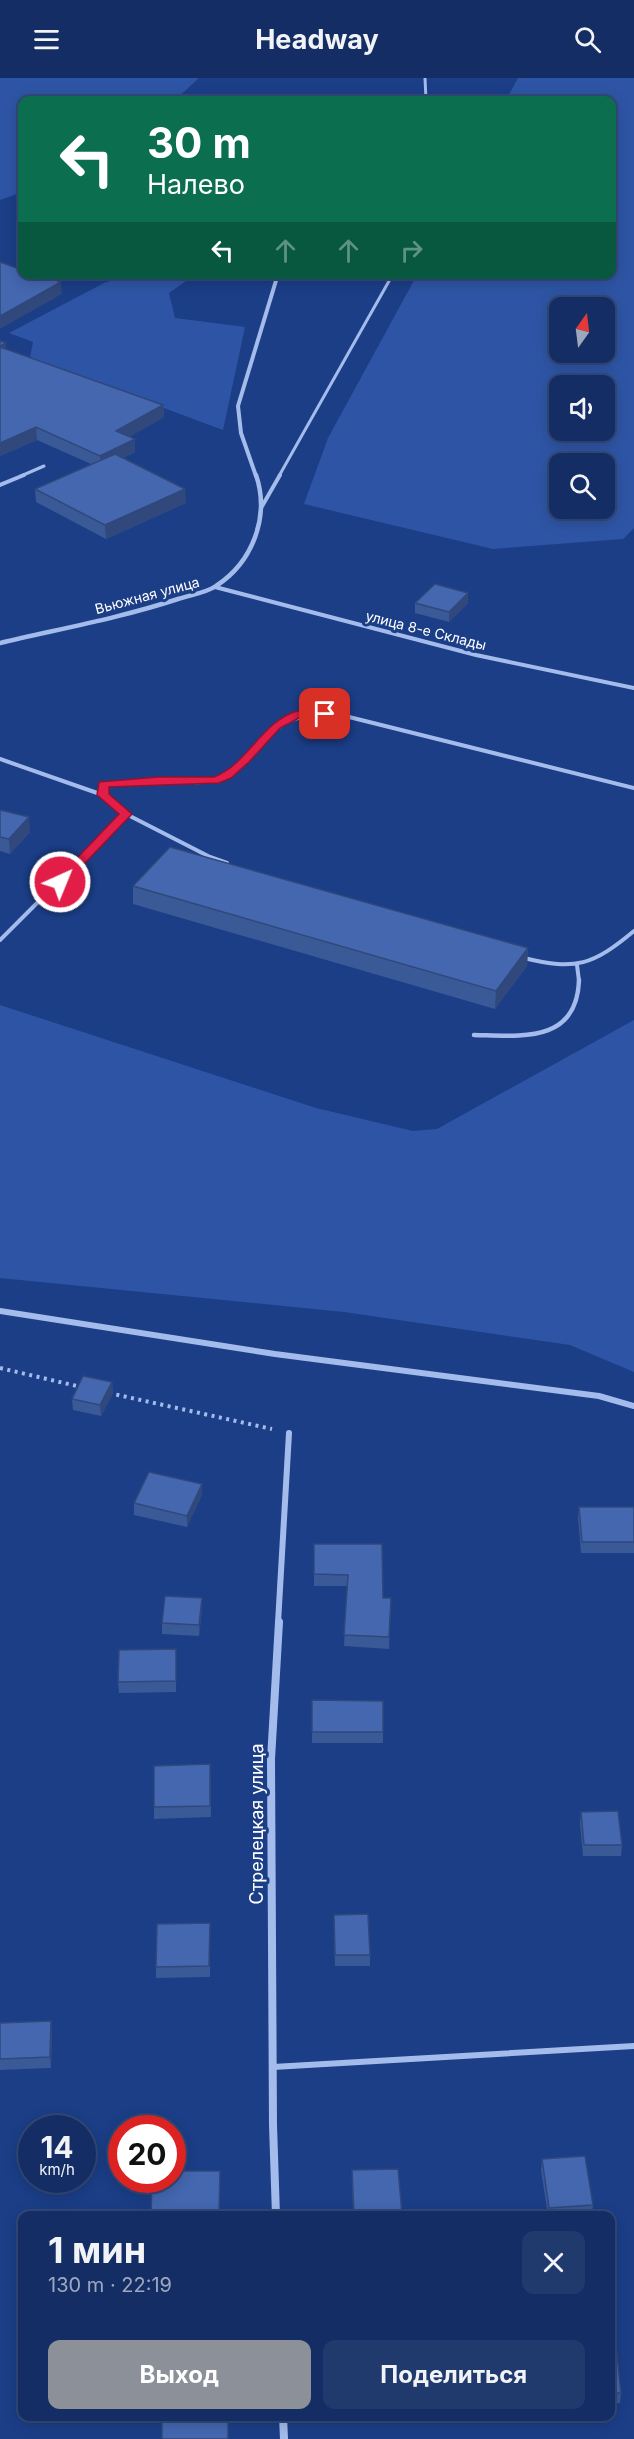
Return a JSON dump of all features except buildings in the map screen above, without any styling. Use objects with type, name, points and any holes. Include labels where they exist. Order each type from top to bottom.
[{"type":"street","name":"Вьюжная улица","points":[[0,643],[153,607],[215,587],[239,567],[252,549],[261,518],[261,490],[241,433],[238,406],[276,279]]},
{"type":"street","points":[[0,1311],[275,1354],[599,1396],[634,1406]]},
{"type":"street","name":"Стрелецкая улица","points":[[276,2211],[271,1759],[289,1433]]},
{"type":"street","points":[[283,2421],[284,2439]]},
{"type":"lane","points":[[425,78],[426,96]]},
{"type":"lane","points":[[261,508],[390,279]]},
{"type":"lane","points":[[0,485],[45,466]]},
{"type":"lane","name":"улица 8-е Склады","points":[[215,587],[580,679],[634,688]]},
{"type":"lane","points":[[103,795],[103,784],[158,780],[215,780],[227,776],[277,725],[297,715],[312,714],[337,714],[634,788]]},
{"type":"lane","points":[[0,759],[103,795],[126,814],[210,857],[232,865]]},
{"type":"lane","points":[[0,940],[126,814]]},
{"type":"lane","points":[[517,956],[547,963],[577,965],[620,943],[634,931]]},
{"type":"lane","points":[[474,1035],[529,1036],[560,1025],[575,1005],[580,982],[577,965]]},
{"type":"lane","points":[[273,2067],[634,2046]]},
{"type":"path","points":[[0,1368],[93,1389]]},
{"type":"path","points":[[104,1392],[289,1433]]},
{"type":"shaded area","points":[[0,78],[199,78],[179,96],[18,96],[18,193],[0,200]]},
{"type":"shaded area","points":[[518,78],[634,78],[634,528],[623,539],[493,549],[304,504],[328,438],[415,279],[616,279],[616,96],[508,96]]},
{"type":"shaded area","points":[[117,279],[201,279],[186,281],[169,293],[175,318],[245,327],[223,430],[30,358],[33,342],[9,333],[104,283]]},
{"type":"shaded area","points":[[0,1005],[316,1108],[413,1131],[437,1129],[634,1020],[634,1372],[570,1345],[344,1312],[0,1278]]},
{"type":"route","points":[[60,882],[126,814],[103,795],[103,784],[158,780],[215,780],[227,776],[277,725],[297,715],[325,714]]}]
